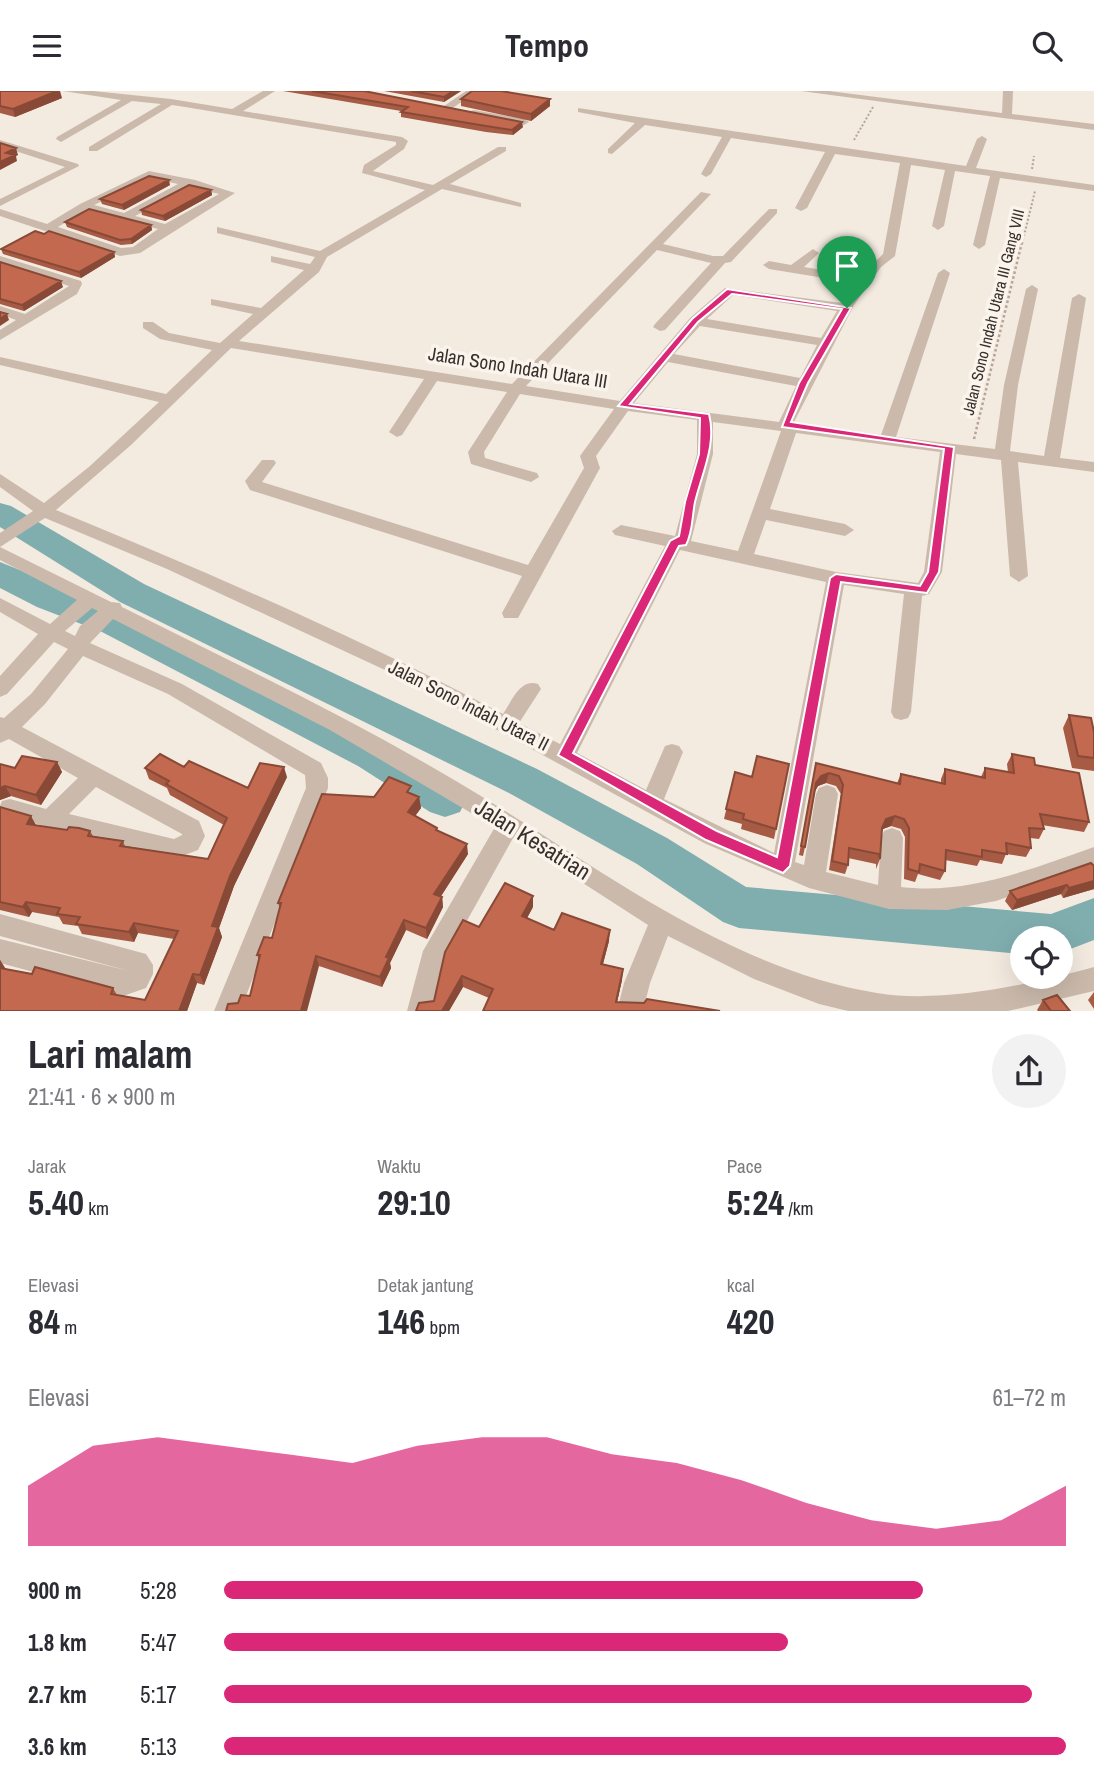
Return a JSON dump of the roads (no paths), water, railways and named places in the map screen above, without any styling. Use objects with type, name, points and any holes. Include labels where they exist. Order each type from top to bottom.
[{"type":"street","points":[[68,91],[167,102],[398,139],[403,141],[400,147],[368,166],[367,173],[517,205]]},
{"type":"street","points":[[234,112],[270,91]]},
{"type":"street","points":[[444,107],[463,91]]},
{"type":"street","points":[[444,107],[472,91]]},
{"type":"street","points":[[806,91],[1094,127]]},
{"type":"street","points":[[1007,116],[1008,91]]},
{"type":"street","points":[[93,149],[181,92]]},
{"type":"street","points":[[61,139],[129,99]]},
{"type":"street","points":[[444,107],[524,122]]},
{"type":"street","points":[[581,110],[728,135],[1091,187],[1088,170]]},
{"type":"street","points":[[612,151],[642,122]]},
{"type":"street","points":[[706,174],[728,135]]},
{"type":"street","points":[[970,169],[982,139]]},
{"type":"street","points":[[0,143],[74,166],[0,203]]},
{"type":"street","points":[[1,545],[38,517],[261,312],[314,269],[322,255],[502,149]]},
{"type":"street","points":[[801,208],[832,149]]},
{"type":"street","points":[[744,558],[804,383],[862,280],[880,258],[888,256],[906,160]]},
{"type":"street","points":[[938,226],[951,166]]},
{"type":"street","points":[[979,245],[996,173]]},
{"type":"street","points":[[0,212],[124,253],[136,250],[167,228],[229,193],[153,174],[142,175],[50,228]]},
{"type":"street","points":[[123,218],[191,182]]},
{"type":"street","points":[[531,477],[484,463],[475,457],[517,387],[705,194]]},
{"type":"street","points":[[84,206],[167,228]]},
{"type":"street","points":[[660,327],[720,261],[735,253],[773,211]]},
{"type":"street","points":[[221,230],[322,255]]},
{"type":"street","points":[[654,246],[720,261]]},
{"type":"street","points":[[794,269],[813,253]]},
{"type":"street","points":[[275,259],[314,269]]},
{"type":"street","points":[[0,260],[76,284],[72,291],[0,336]]},
{"type":"street","points":[[769,265],[862,280]]},
{"type":"street","points":[[887,439],[944,273]]},
{"type":"street","points":[[1019,576],[1005,455],[1011,385],[1032,289]]},
{"type":"street","points":[[511,614],[592,468],[588,456],[623,406],[695,321],[730,291],[847,308]]},
{"type":"street","points":[[1051,461],[1079,298]]},
{"type":"street","points":[[216,302],[261,312]]},
{"type":"street","points":[[0,310],[26,319]]},
{"type":"street","points":[[695,321],[827,343]]},
{"type":"street","name":"Jalan Sono Indah Utara III","points":[[148,325],[165,336],[517,387],[623,406],[788,425],[1094,467]]},
{"type":"street","points":[[666,357],[804,383]]},
{"type":"street","points":[[0,361],[167,399]]},
{"type":"street","points":[[397,432],[434,375]]},
{"type":"street","points":[[565,755],[679,542],[705,454],[705,416]]},
{"type":"street","points":[[621,531],[836,578],[923,590],[933,572],[949,447]]},
{"type":"street","points":[[268,463],[253,481],[256,486],[533,573]]},
{"type":"street","name":"Jalan Sono Indah Utara II","points":[[0,479],[38,517],[173,565],[326,634],[565,755],[753,856],[813,878],[889,898],[926,901],[984,893],[1094,857]]},
{"type":"street","points":[[760,513],[845,530]]},
{"type":"street","name":"Jalan Kesatrian","points":[[1,545],[99,605],[446,786],[662,921],[788,980],[880,1007],[933,1009],[992,1004],[1094,979]]},
{"type":"street","points":[[783,866],[836,578]]},
{"type":"street","points":[[901,712],[913,590]]},
{"type":"street","points":[[0,604],[51,633],[82,638],[301,759],[313,769],[317,778],[313,797],[227,1011]]},
{"type":"street","points":[[0,689],[67,619],[99,605]]},
{"type":"street","points":[[10,808],[174,849],[190,843],[194,836],[191,828],[2,729],[51,684],[70,662],[99,605]]},
{"type":"street","points":[[506,725],[531,689]]},
{"type":"street","points":[[651,803],[672,752]]},
{"type":"street","points":[[50,819],[94,776]]},
{"type":"street","points":[[813,878],[827,794]]},
{"type":"street","points":[[420,1011],[432,959],[509,824]]},
{"type":"street","points":[[889,898],[892,838]]},
{"type":"street","points":[[630,1011],[637,983],[662,921]]},
{"type":"street","points":[[0,925],[137,962],[141,965],[142,972],[139,979],[132,984],[123,984],[0,951]]},
{"type":"waterway","points":[[0,513],[132,593],[523,781],[652,851],[739,907],[1051,935],[1094,919]]},
{"type":"waterway","points":[[0,574],[49,598],[115,623],[372,755],[445,800]]}]
